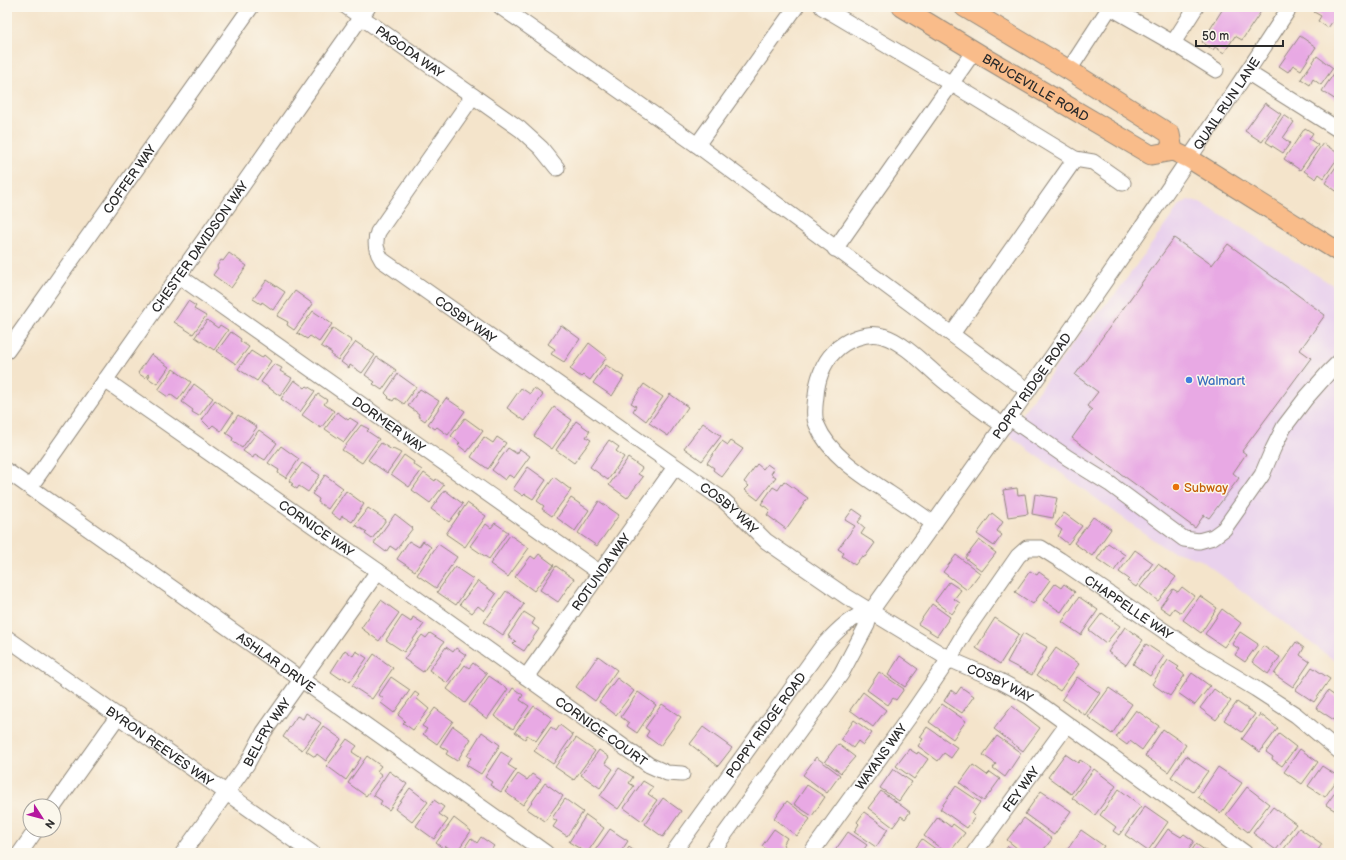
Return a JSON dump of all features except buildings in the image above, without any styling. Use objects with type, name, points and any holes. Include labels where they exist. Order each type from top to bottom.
[{"type":"main road","name":"BRUCEVILLE ROAD","points":[[902,7],[1151,155],[1173,151]]},
{"type":"main road","points":[[964,7],[1069,70],[1170,134],[1173,151],[1190,159],[1339,252]]},
{"type":"street","name":"COFFER WAY","points":[[7,351],[251,7]]},
{"type":"street","name":"PAGODA WAY","points":[[347,7],[365,12],[473,96],[531,138],[557,168]]},
{"type":"street","points":[[501,7],[697,145],[1028,391]]},
{"type":"street","points":[[697,145],[796,7]]},
{"type":"street","points":[[822,7],[1075,159],[1093,162],[1123,183]]},
{"type":"street","points":[[1069,70],[1110,7],[1173,43],[1216,70]]},
{"type":"street","points":[[1173,43],[1196,7]]},
{"type":"street","name":"QUAIL RUN LANE","points":[[1190,159],[1290,7]]},
{"type":"street","name":"CHESTER DAVIDSON WAY","points":[[30,487],[365,12]]},
{"type":"street","points":[[835,249],[974,51]]},
{"type":"street","points":[[1247,72],[1339,130]]},
{"type":"street","name":"COSBY WAY","points":[[473,96],[378,232],[376,243],[378,255],[387,264],[731,507],[758,534],[775,548],[828,585],[949,658],[1000,681],[1030,697],[1244,853]]},
{"type":"street","points":[[952,334],[1075,159]]},
{"type":"street","name":"POPPY RIDGE ROAD","points":[[711,853],[847,665],[867,625],[871,611],[1007,422],[1190,159]]},
{"type":"street","name":"DORMER WAY","points":[[178,276],[600,573]]},
{"type":"street","points":[[934,524],[840,458],[816,424],[816,389],[827,358],[837,349],[852,340],[869,334],[883,336],[897,342],[918,357],[968,401],[1007,422],[1110,484],[1184,539],[1199,541],[1213,537],[1224,529],[1262,475],[1284,427],[1306,398],[1339,362]]},
{"type":"street","name":"CORNICE WAY","points":[[105,380],[378,571],[526,677]]},
{"type":"street","name":"ROTUNDA WAY","points":[[526,677],[675,467]]},
{"type":"street","name":"ASHLAR DRIVE","points":[[7,471],[546,853]]},
{"type":"street","name":"CHAPPELLE WAY","points":[[949,658],[965,632],[1018,556],[1027,548],[1041,548],[1098,585],[1201,656],[1296,715],[1339,751]]},
{"type":"street","name":"BELFRY WAY","points":[[183,853],[247,764],[264,732],[378,571]]},
{"type":"street","name":"POPPY RIDGE ROAD","points":[[673,853],[821,648],[847,622],[862,613],[871,611]]},
{"type":"street","name":"BYRON REEVES WAY","points":[[7,639],[312,853]]},
{"type":"street","name":"WAYANS WAY","points":[[811,853],[912,713],[949,658]]},
{"type":"street","name":"CORNICE COURT","points":[[526,677],[649,765],[667,773],[682,774]]},
{"type":"street","points":[[60,798],[118,716]]},
{"type":"street","name":"FEY WAY","points":[[974,853],[1067,725]]},
{"type":"street","points":[[20,853],[30,838]]},
{"type":"shaded area","points":[[1188,200],[1200,202],[1339,289],[1339,664],[1201,560],[1166,549],[1007,434],[1082,331],[1117,292],[1179,206]]},
{"type":"place","name":"Walmart","points":[[1189,380]]},
{"type":"place","name":"Subway","points":[[1176,487]]}]
